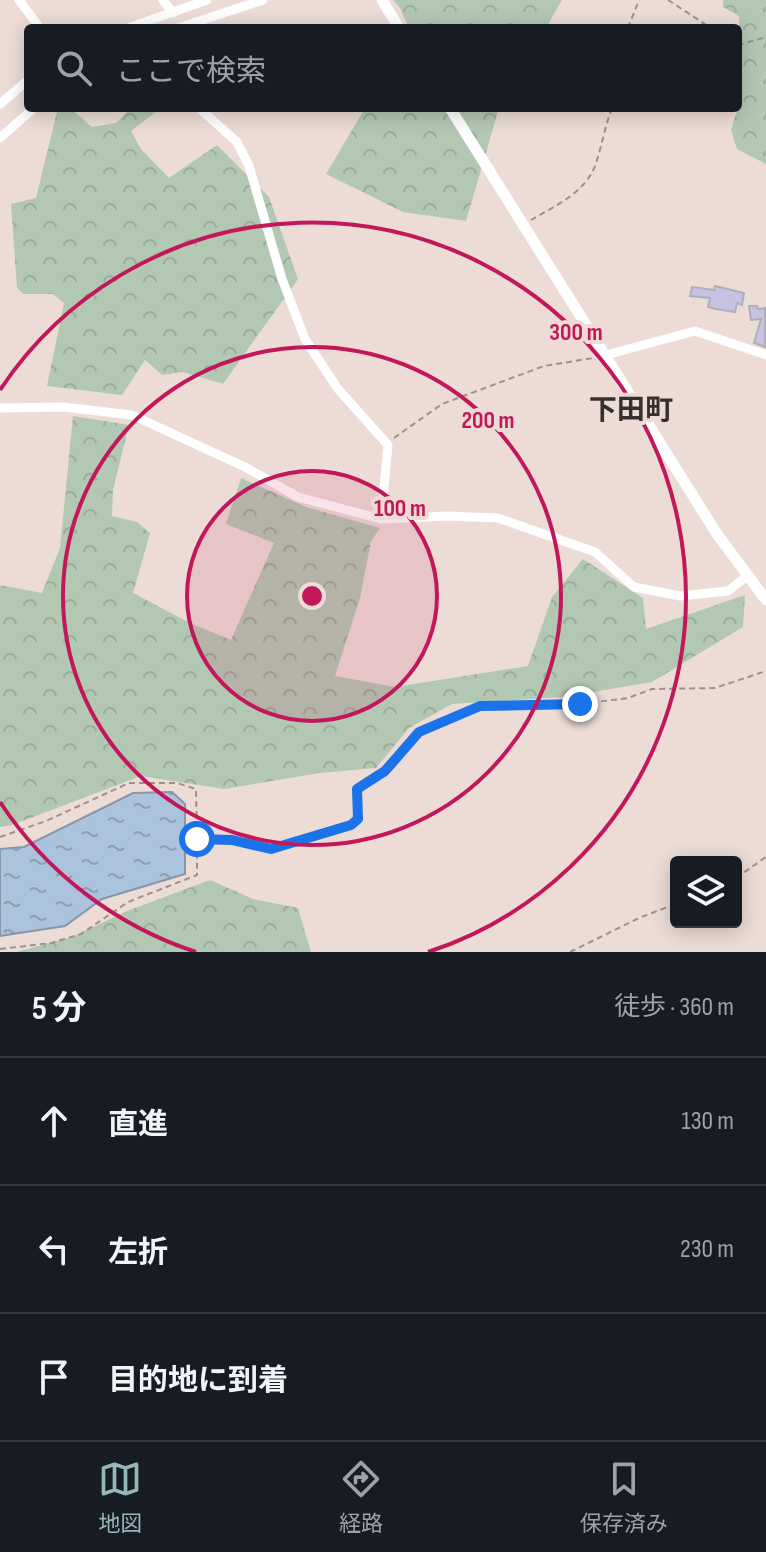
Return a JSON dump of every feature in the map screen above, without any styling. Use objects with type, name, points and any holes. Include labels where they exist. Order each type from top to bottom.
[{"type":"main road","points":[[382,0],[397,24]]},
{"type":"main road","points":[[453,112],[717,534],[766,600]]},
{"type":"street","points":[[19,0],[37,24]]},
{"type":"street","points":[[163,0],[173,13]]},
{"type":"street","points":[[140,24],[207,0]]},
{"type":"street","points":[[190,24],[263,0]]},
{"type":"street","points":[[0,104],[24,83]]},
{"type":"street","points":[[0,138],[29,112]]},
{"type":"street","points":[[203,112],[237,142],[249,166],[282,279],[305,339],[338,389],[388,445],[381,519]]},
{"type":"street","points":[[606,355],[695,331],[766,355]]},
{"type":"street","points":[[0,408],[63,407],[132,415],[245,467],[298,497],[381,519],[448,516],[498,518],[595,552],[634,587],[660,593],[680,596],[728,591],[747,576]]},
{"type":"path","points":[[630,24],[639,0]]},
{"type":"path","points":[[668,0],[705,24]]},
{"type":"path","points":[[742,44],[766,37]]},
{"type":"path","points":[[524,225],[565,200],[586,182],[596,164],[610,112]]},
{"type":"path","points":[[388,445],[398,433],[442,404],[544,366],[606,355]]},
{"type":"path","points":[[197,839],[232,840],[271,849],[351,825],[358,819],[357,789],[385,771],[419,732],[480,706],[580,704],[628,698],[652,689],[715,688],[766,671]]},
{"type":"path","points":[[0,837],[46,821],[129,783],[177,783],[196,789],[197,875],[128,902],[81,934],[51,943],[0,949]]},
{"type":"path","points":[[742,874],[766,857]]},
{"type":"path","points":[[570,952],[670,906]]},
{"type":"green space","points":[[393,0],[562,0],[548,24],[407,24]]},
{"type":"green space","points":[[723,0],[766,0],[766,164],[737,149],[731,130],[737,112],[742,112],[742,24],[739,24],[739,16],[723,7]]},
{"type":"green space","points":[[57,112],[75,112],[92,127],[116,123],[127,112],[156,112],[131,131],[141,149],[169,178],[217,145],[269,197],[298,279],[223,384],[183,372],[162,375],[145,360],[122,395],[47,386],[64,303],[53,294],[23,294],[17,288],[11,204],[36,198]]},
{"type":"green space","points":[[363,112],[498,112],[466,221],[403,212],[326,174]]},
{"type":"green space","points":[[73,416],[129,425],[113,490],[112,516],[137,522],[150,533],[133,593],[190,623],[231,640],[274,543],[226,524],[241,478],[306,507],[380,528],[371,541],[360,598],[335,676],[395,687],[528,666],[552,597],[583,559],[643,598],[646,629],[745,595],[743,627],[652,682],[563,697],[452,704],[409,728],[376,768],[320,773],[224,789],[141,776],[0,827],[0,585],[42,593],[60,548]]},
{"type":"green space","points":[[210,880],[253,899],[298,908],[311,952],[16,952],[72,937],[127,911]]},
{"type":"water","points":[[172,792],[185,804],[185,874],[102,899],[65,926],[0,936],[0,849],[24,847],[133,793]]},
{"type":"building","points":[[715,286],[744,293],[742,305],[737,303],[735,312],[716,309],[708,307],[710,298],[690,296],[692,287],[714,290]]},
{"type":"building","points":[[749,306],[765,308],[765,347],[754,343],[761,319],[751,320]]},
{"type":"district","name":"下田町","points":[[631,409]]},
{"type":"route","points":[[197,839],[232,840],[271,849],[351,825],[358,819],[357,789],[385,771],[419,732],[480,706],[580,704]]}]
